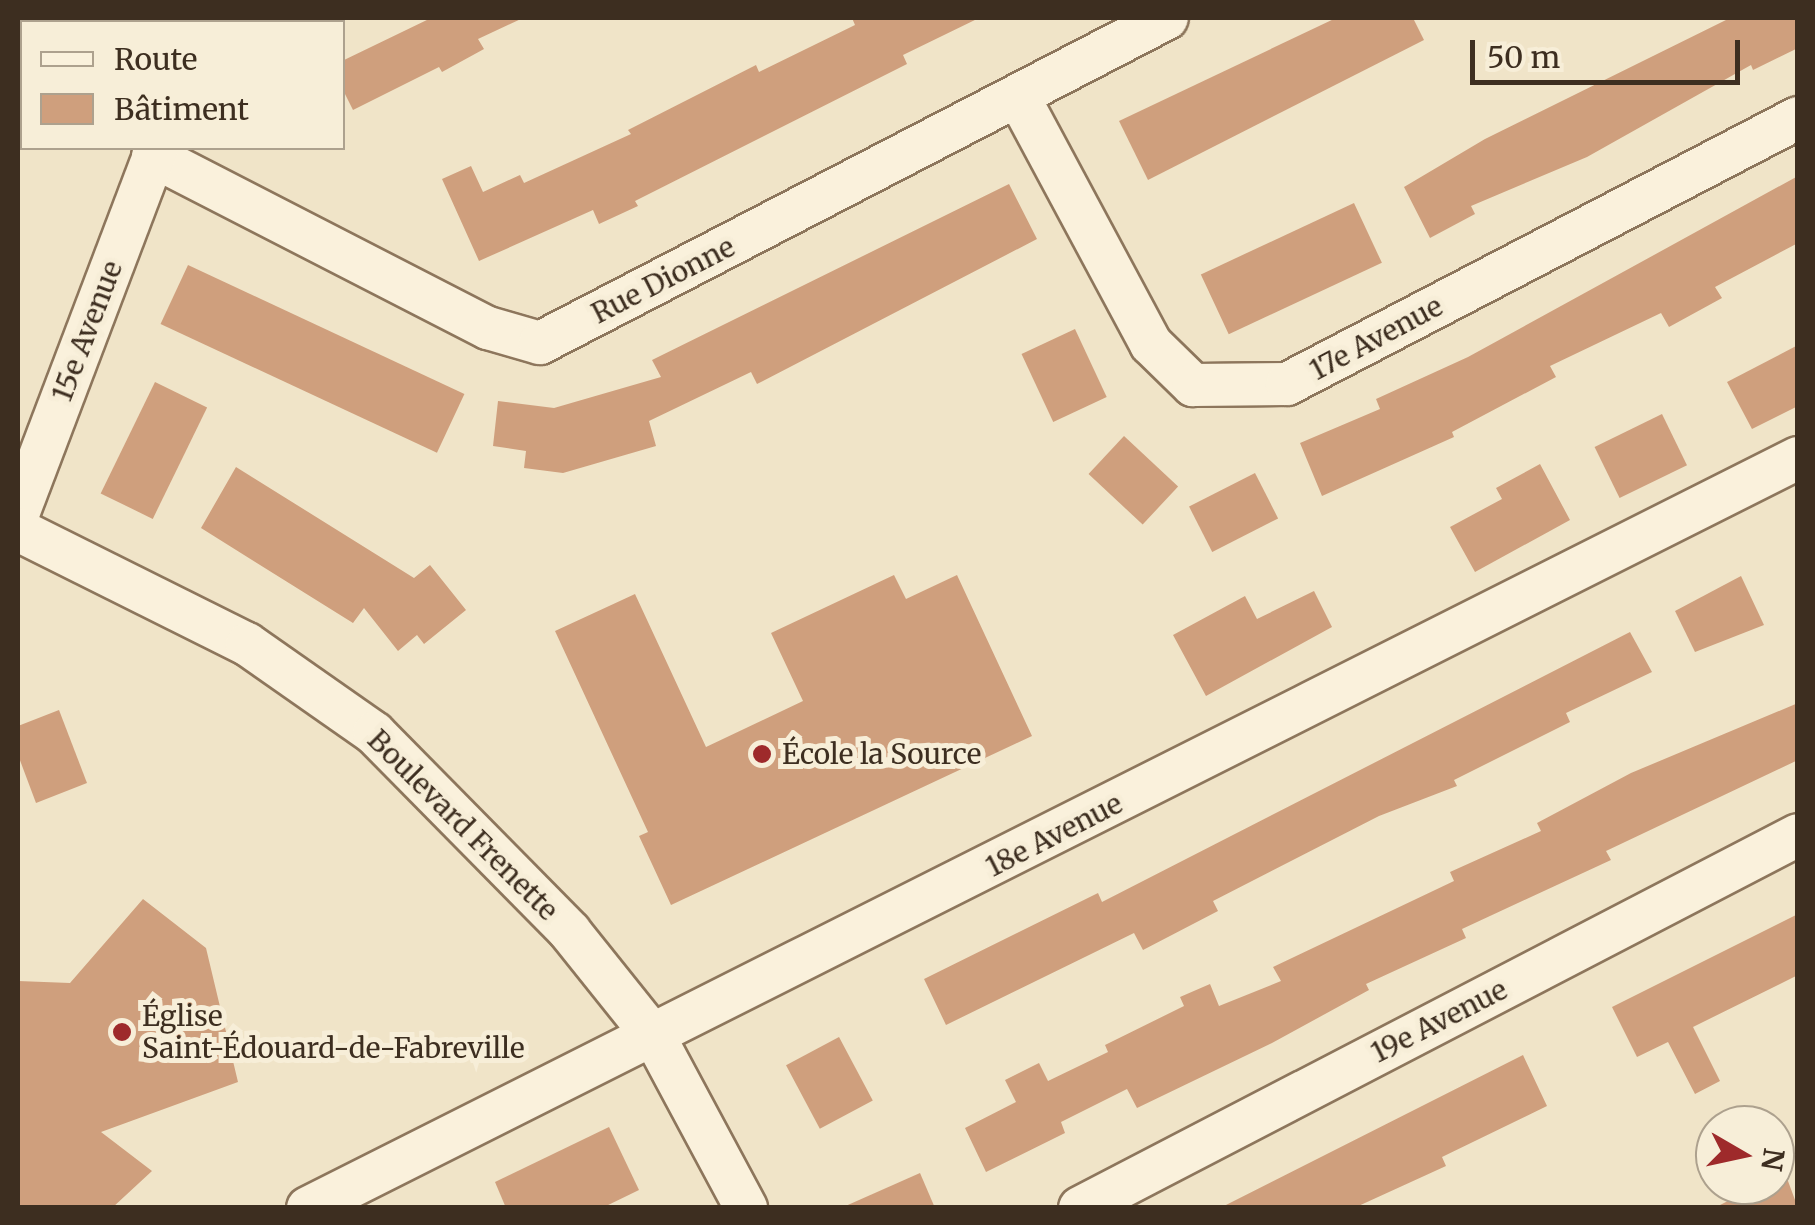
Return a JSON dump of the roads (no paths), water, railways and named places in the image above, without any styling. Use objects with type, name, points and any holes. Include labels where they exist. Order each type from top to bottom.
[{"type":"street","name":"Rue Dionne","points":[[155,152],[488,328],[540,343],[1168,18]]},
{"type":"street","name":"17e Avenue","points":[[1018,96],[1151,344],[1194,384],[1288,384],[1798,118]]},
{"type":"street","name":"15e Avenue","points":[[18,514],[155,152]]},
{"type":"street","name":"18e Avenue","points":[[308,1208],[656,1038],[1798,458]]},
{"type":"street","name":"Boulevard Frenette","points":[[18,530],[246,644],[374,733],[570,932],[656,1038],[746,1208]]},
{"type":"street","name":"19e Avenue","points":[[1080,1208],[1798,835]]},
{"type":"place","name":"École la Source","points":[[762,754]]},
{"type":"place","name":"Église Saint-Édouard-de-Fabreville","points":[[122,1032]]}]
